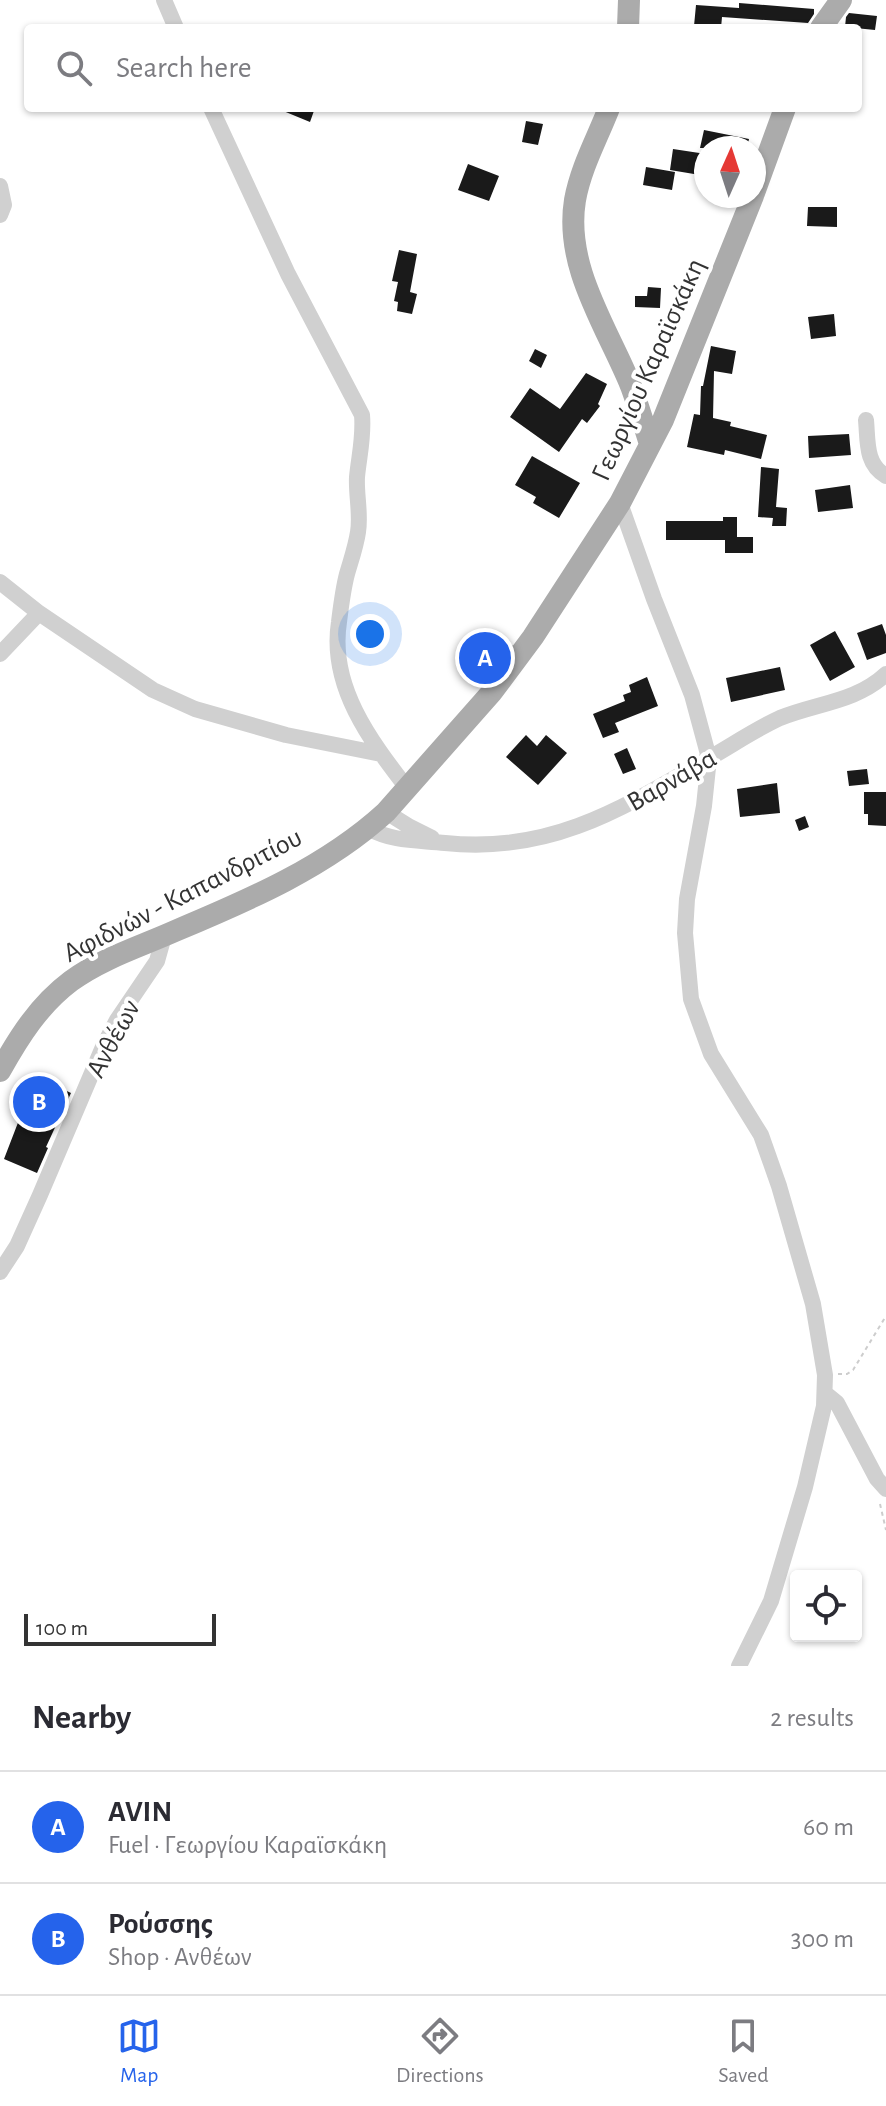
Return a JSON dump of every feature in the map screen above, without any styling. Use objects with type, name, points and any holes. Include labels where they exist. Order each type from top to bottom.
[{"type":"main road","points":[[628,24],[629,0]]},
{"type":"main road","points":[[824,24],[841,0]]},
{"type":"main road","points":[[607,112],[578,184],[573,226],[575,244],[585,285],[630,386],[650,444]]},
{"type":"main road","name":"Γεωργίου Καραϊσκάκη","points":[[766,159],[784,112]]},
{"type":"main road","name":"Γεωργίου Καραϊσκάκη","points":[[407,788],[492,692],[533,637],[620,503],[663,420],[748,208]]},
{"type":"main road","name":"Αφιδνών - Καπανδριτίου","points":[[0,1071],[26,1026],[71,981],[111,957],[278,885],[368,828],[407,788]]},
{"type":"street","points":[[164,0],[174,24]]},
{"type":"street","points":[[213,112],[288,274],[362,415],[364,432],[357,478],[359,528],[347,575],[337,651],[346,690],[381,754],[407,788]]},
{"type":"street","points":[[0,186],[4,205],[0,215]]},
{"type":"street","points":[[866,420],[870,457],[878,471],[886,476]]},
{"type":"street","points":[[620,503],[692,695],[709,758],[704,806],[687,899],[685,933],[691,999],[711,1054],[761,1135],[813,1304],[825,1375],[826,1394],[805,1487],[771,1601],[739,1666]]},
{"type":"street","points":[[0,582],[39,613],[153,690],[195,709],[286,735],[381,754]]},
{"type":"street","points":[[0,654],[39,613]]},
{"type":"street","points":[[488,682],[484,672],[500,653],[511,653]]},
{"type":"street","name":"Βαρνάβα","points":[[368,828],[391,838],[482,845],[546,837],[626,806],[750,734],[782,718],[862,692],[886,674]]},
{"type":"street","name":"Βαρνάβα","points":[[386,812],[444,843]]},
{"type":"street","name":"Ανθέων","points":[[0,1272],[17,1246],[103,1047],[117,1020],[157,961],[164,936]]},
{"type":"street","points":[[826,1394],[837,1403],[881,1484]]},
{"type":"path","points":[[825,1375],[847,1374],[853,1370],[886,1316]]},
{"type":"path","points":[[881,1484],[886,1530]]},
{"type":"building","points":[[739,3],[814,9],[814,14],[808,23],[722,17],[721,24],[694,24],[696,5],[739,8]]},
{"type":"building","points":[[849,13],[877,16],[875,30],[862,29],[862,24],[845,24]]},
{"type":"building","points":[[286,112],[314,112],[310,122]]},
{"type":"building","points":[[526,121],[543,124],[538,145],[522,142]]},
{"type":"building","points":[[704,130],[734,136],[703,136]]},
{"type":"building","points":[[673,149],[694,152],[694,174],[670,170]]},
{"type":"building","points":[[468,164],[499,176],[489,201],[458,190]]},
{"type":"building","points":[[646,167],[675,172],[672,190],[643,185]]},
{"type":"building","points":[[808,207],[837,207],[837,227],[807,226]]},
{"type":"building","points":[[399,250],[417,254],[410,292],[417,294],[412,314],[397,311],[398,302],[394,301],[398,282],[392,281]]},
{"type":"building","points":[[648,287],[661,288],[660,308],[635,307],[635,296],[647,296]]},
{"type":"building","points":[[834,314],[836,336],[811,339],[808,317]]},
{"type":"building","points":[[711,346],[736,351],[732,374],[714,371],[713,418],[731,422],[730,426],[767,435],[761,459],[725,450],[724,455],[687,447],[694,414],[700,415],[701,386]]},
{"type":"building","points":[[535,349],[547,355],[541,368],[529,361]]},
{"type":"building","points":[[586,373],[607,384],[598,404],[600,406],[587,423],[582,419],[559,452],[510,417],[530,388],[560,409]]},
{"type":"building","points":[[849,434],[851,455],[809,458],[808,436]]},
{"type":"building","points":[[532,456],[580,483],[559,518],[533,503],[536,497],[515,485]]},
{"type":"building","points":[[761,467],[779,469],[776,507],[787,508],[786,526],[772,526],[773,518],[758,517]]},
{"type":"building","points":[[850,485],[853,508],[818,512],[815,490]]},
{"type":"building","points":[[723,517],[737,517],[737,537],[753,537],[753,553],[725,553],[725,540],[666,540],[666,521],[723,521]]},
{"type":"building","points":[[882,624],[886,635],[886,653],[867,660],[857,633]]},
{"type":"building","points":[[835,631],[855,667],[830,681],[810,645]]},
{"type":"building","points":[[487,639],[494,644],[475,666],[470,663]]},
{"type":"building","points":[[780,667],[785,690],[731,702],[726,678]]},
{"type":"building","points":[[647,677],[658,706],[615,723],[619,732],[603,738],[593,714],[625,701],[623,695],[631,692],[629,685]]},
{"type":"building","points":[[526,735],[537,746],[546,735],[567,753],[538,785],[506,757]]},
{"type":"building","points":[[627,748],[636,769],[623,774],[614,754]]},
{"type":"building","points":[[867,769],[869,784],[849,786],[847,771]]},
{"type":"building","points":[[777,783],[780,813],[740,817],[737,789]]},
{"type":"building","points":[[864,792],[886,792],[886,826],[868,825],[868,814],[864,814]]},
{"type":"building","points":[[805,816],[809,827],[799,831],[795,820]]},
{"type":"building","points":[[39,1078],[71,1093],[37,1173],[4,1159]]},
{"type":"place","name":"AVIN","points":[[485,658]]},
{"type":"place","name":"Ρούσσης","points":[[39,1102]]}]
